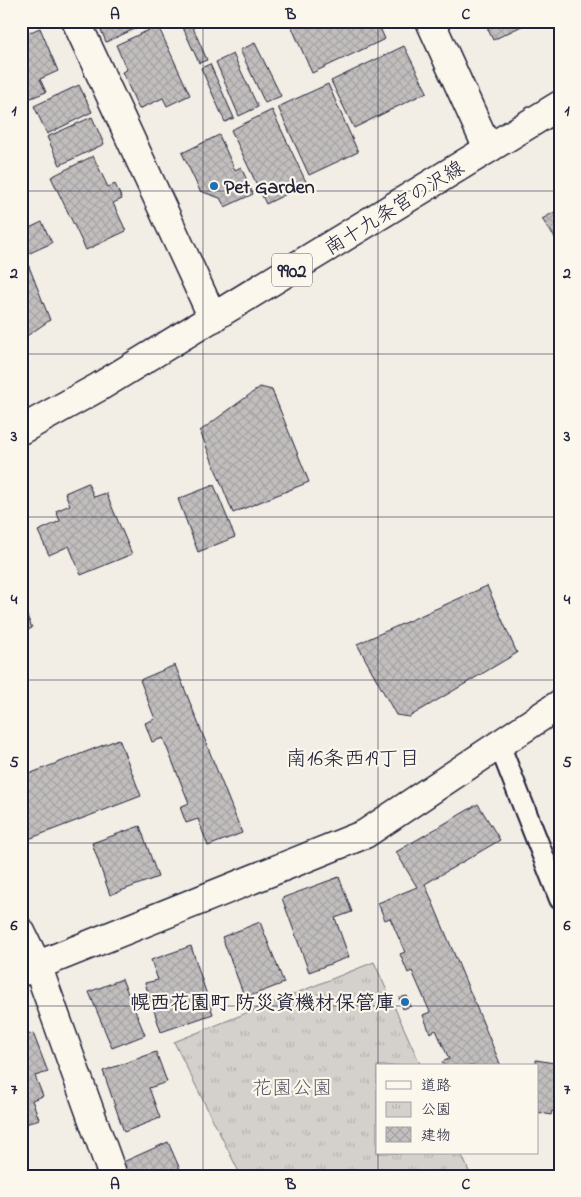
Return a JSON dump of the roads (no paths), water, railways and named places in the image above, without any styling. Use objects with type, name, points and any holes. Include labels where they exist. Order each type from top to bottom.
[{"type":"street","points":[[76,21],[213,318]]},
{"type":"street","points":[[430,21],[488,149]]},
{"type":"street","name":"南十九条宮の沢線","points":[[21,430],[99,387],[560,105]]},
{"type":"street","points":[[29,968],[365,834],[560,704]]},
{"type":"street","points":[[21,932],[29,968],[113,1176]]},
{"type":"lane","points":[[499,744],[560,899]]},
{"type":"place","name":"Pet Garden","points":[[214,186]]},
{"type":"place","name":"幌西花園町 防災資機材保管庫","points":[[405,1002]]},
{"type":"district","name":"南16条西19丁目","points":[[353,758]]},
{"type":"park label","name":"花園公園","points":[[292,1087]]}]
